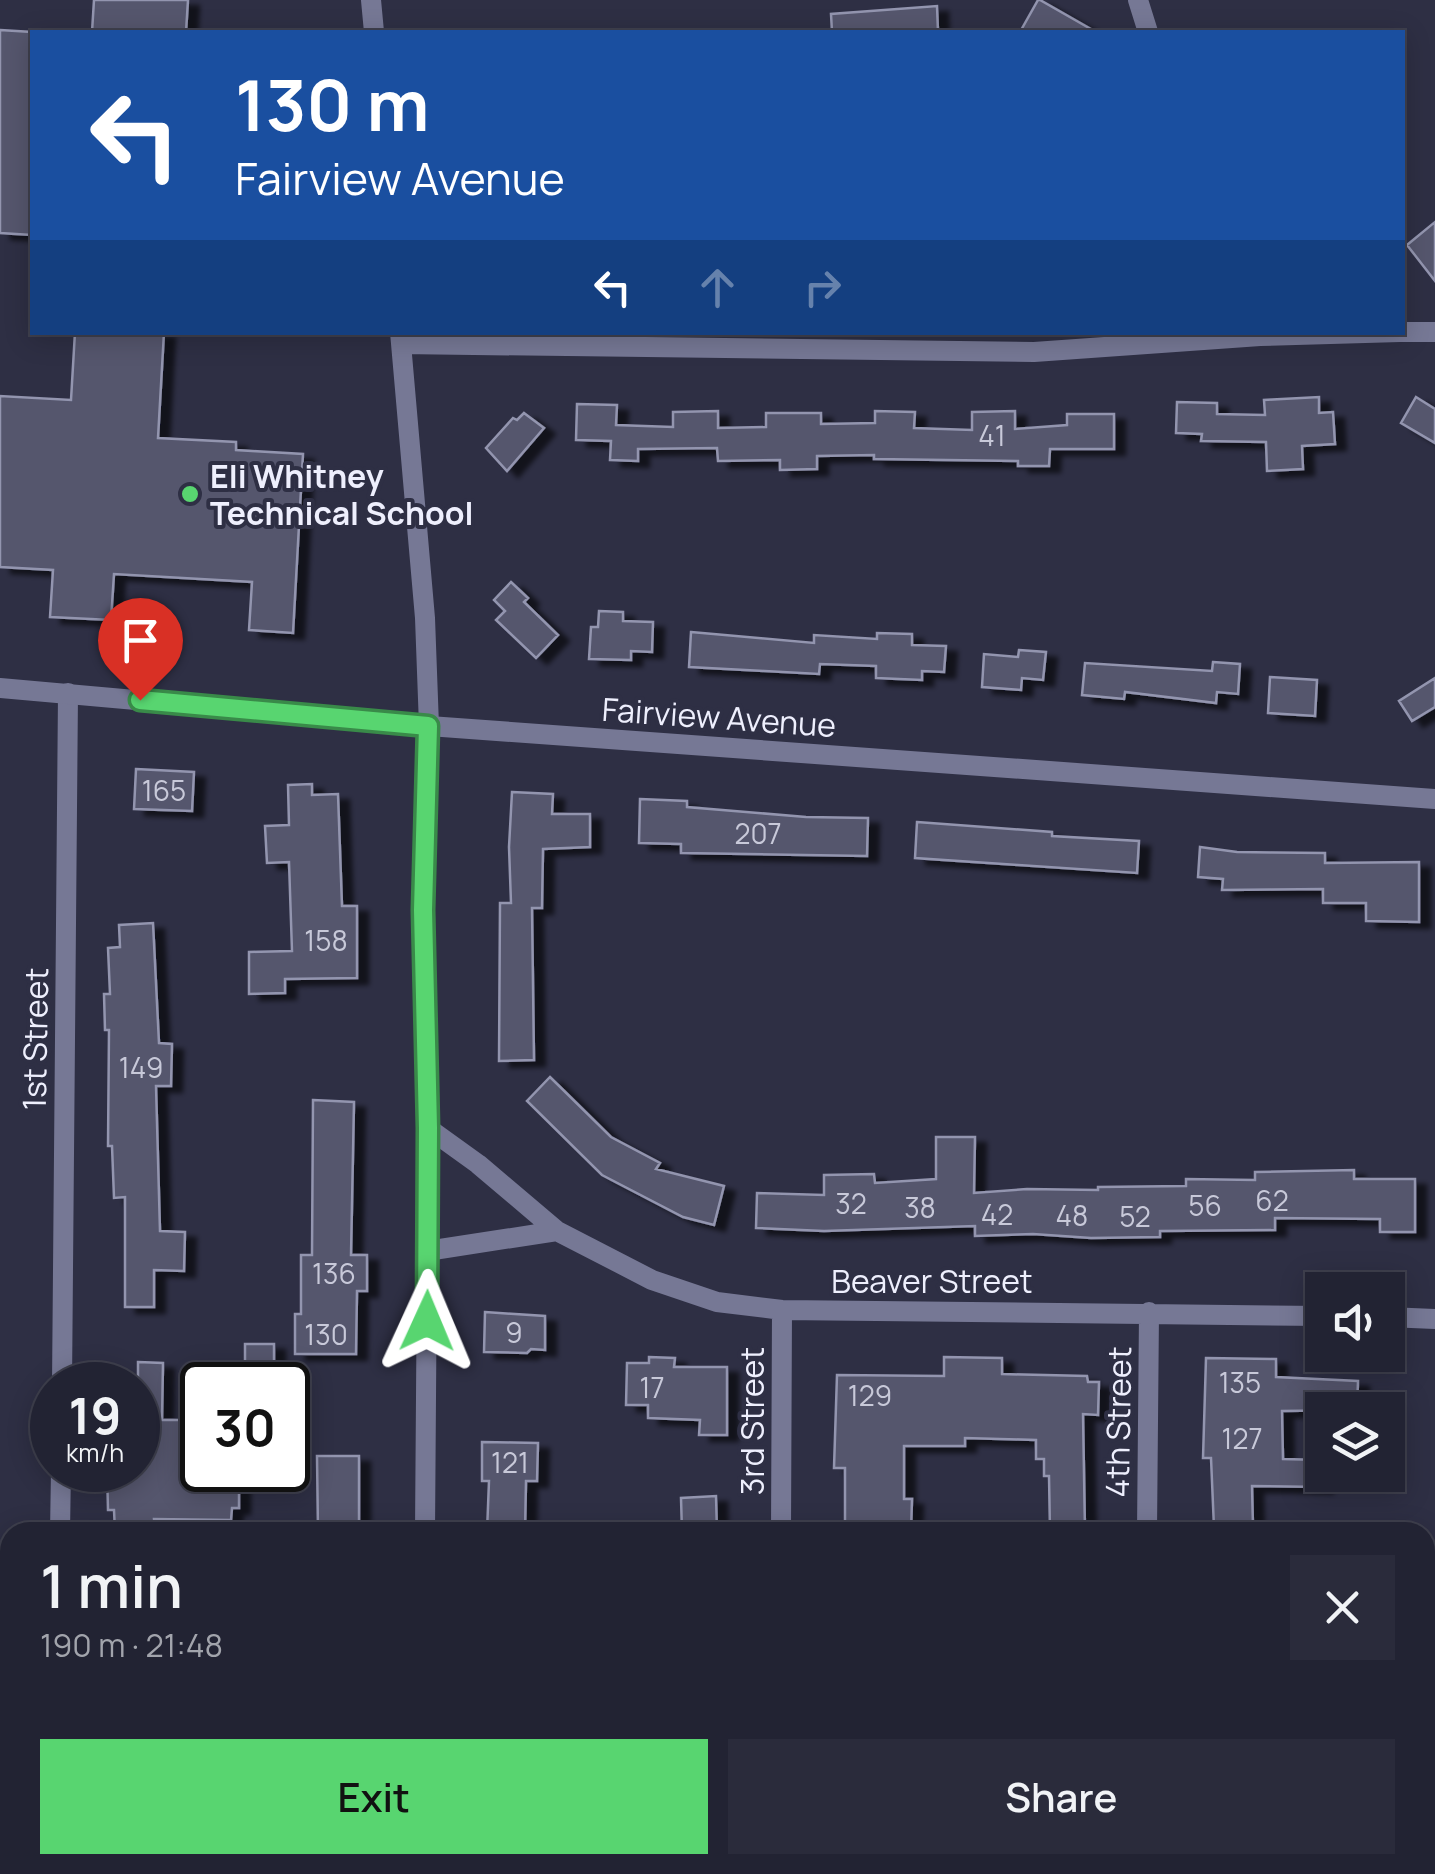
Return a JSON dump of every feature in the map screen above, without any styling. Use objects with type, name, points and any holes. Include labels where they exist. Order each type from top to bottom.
[{"type":"street","points":[[371,0],[374,30]]},
{"type":"street","points":[[1138,0],[1147,30]]},
{"type":"street","points":[[1405,332],[1435,332]]},
{"type":"street","points":[[424,1522],[428,1128],[423,910],[428,726],[425,618],[400,338],[1034,352],[1171,337],[1263,335]]},
{"type":"street","name":"Fairview Avenue","points":[[0,688],[428,726],[1435,799]]},
{"type":"street","name":"1st Street","points":[[62,1362],[68,693]]},
{"type":"street","name":"Beaver Street","points":[[428,1128],[558,1231],[652,1280],[717,1302],[782,1310],[1305,1316]]},
{"type":"street","points":[[428,1250],[558,1231]]},
{"type":"street","name":"3rd Street","points":[[782,1310],[782,1522]]},
{"type":"street","name":"4th Street","points":[[1147,1522],[1149,1312]]},
{"type":"street","points":[[1405,1318],[1435,1318]]},
{"type":"street","points":[[60,1522],[61,1492]]},
{"type":"building","points":[[94,0],[188,0],[186,30],[92,30]]},
{"type":"building","points":[[1040,0],[1092,30],[1021,30]]},
{"type":"building","points":[[937,6],[938,30],[832,30],[831,14]]},
{"type":"building","points":[[0,30],[30,32],[30,235],[0,233]]},
{"type":"building","points":[[1435,222],[1435,281],[1407,245]]},
{"type":"building","points":[[75,335],[164,335],[158,438],[236,442],[236,450],[303,454],[293,633],[249,630],[252,582],[114,574],[111,620],[50,617],[53,570],[0,567],[0,396],[71,400]]},
{"type":"building","points":[[1319,397],[1319,413],[1333,412],[1335,444],[1302,446],[1303,469],[1267,471],[1266,442],[1201,441],[1202,434],[1176,433],[1177,402],[1217,403],[1217,414],[1265,415],[1264,400]]},
{"type":"building","points":[[1416,397],[1435,409],[1435,443],[1401,423]]},
{"type":"building","points":[[577,404],[617,405],[616,425],[673,427],[673,412],[718,411],[718,428],[766,427],[766,413],[821,413],[821,424],[875,423],[875,411],[915,412],[914,428],[972,430],[972,412],[1015,411],[1015,429],[1067,425],[1067,414],[1114,414],[1114,449],[1050,449],[1049,466],[1018,466],[1018,461],[874,459],[874,455],[817,456],[817,469],[780,470],[780,460],[718,461],[717,448],[638,449],[638,461],[610,460],[611,441],[576,440]]},
{"type":"building","points":[[524,413],[544,428],[507,471],[486,448],[513,418],[517,420]]},
{"type":"building","points":[[511,582],[528,598],[524,602],[558,635],[536,658],[496,620],[505,611],[494,600]]},
{"type":"building","points":[[599,611],[623,612],[623,621],[653,622],[652,652],[631,651],[631,660],[589,659],[591,627],[598,627]]},
{"type":"building","points":[[691,632],[814,643],[814,635],[877,639],[877,633],[912,634],[912,645],[946,646],[944,672],[922,671],[922,680],[876,678],[876,666],[820,664],[819,674],[689,667]]},
{"type":"building","points":[[1019,650],[1046,652],[1043,680],[1022,678],[1021,690],[982,687],[984,654],[1018,657]]},
{"type":"building","points":[[1213,662],[1240,664],[1238,694],[1217,692],[1216,703],[1125,692],[1124,699],[1082,695],[1085,663],[1212,671]]},
{"type":"building","points":[[1270,677],[1317,680],[1315,716],[1268,713]]},
{"type":"building","points":[[1435,678],[1435,707],[1412,721],[1399,701]]},
{"type":"building","points":[[136,769],[194,772],[192,811],[134,809]]},
{"type":"building","points":[[312,784],[312,795],[338,794],[342,906],[357,906],[357,978],[285,979],[285,993],[249,994],[249,952],[292,951],[289,862],[267,863],[265,826],[289,825],[288,785]]},
{"type":"building","points":[[512,792],[553,794],[552,814],[590,814],[590,847],[543,849],[542,908],[532,908],[534,1060],[499,1061],[500,903],[511,903]]},
{"type":"building","points":[[640,799],[687,801],[687,807],[806,817],[868,818],[867,856],[681,853],[681,844],[639,843]]},
{"type":"building","points":[[917,822],[1139,841],[1137,873],[915,858]]},
{"type":"building","points":[[1200,847],[1237,852],[1325,853],[1325,863],[1419,862],[1419,922],[1366,921],[1366,903],[1323,903],[1323,889],[1222,890],[1223,879],[1198,877]]},
{"type":"building","points":[[153,923],[159,1043],[172,1044],[171,1086],[156,1086],[160,1231],[185,1232],[184,1271],[154,1270],[154,1307],[125,1307],[125,1197],[114,1198],[112,1146],[108,1146],[109,1030],[105,1030],[104,994],[110,994],[108,948],[120,947],[119,925]]},
{"type":"building","points":[[550,1077],[611,1137],[660,1163],[656,1169],[724,1186],[714,1225],[683,1217],[602,1175],[527,1101]]},
{"type":"building","points":[[313,1100],[354,1102],[351,1255],[367,1255],[367,1291],[357,1291],[356,1354],[295,1354],[295,1314],[301,1314],[301,1255],[312,1255]]},
{"type":"building","points":[[936,1137],[975,1137],[974,1193],[1186,1186],[1186,1179],[1255,1180],[1255,1172],[1354,1170],[1354,1179],[1415,1179],[1415,1232],[1380,1232],[1380,1219],[1275,1218],[1275,1230],[1160,1231],[1160,1237],[975,1236],[975,1226],[824,1231],[756,1228],[757,1193],[824,1195],[824,1175],[874,1174],[875,1183],[936,1179]]},
{"type":"building","points":[[485,1312],[545,1316],[545,1350],[484,1352]]},
{"type":"building","points":[[245,1344],[274,1344],[274,1362],[245,1362]]},
{"type":"building","points":[[649,1357],[675,1358],[674,1367],[727,1367],[727,1435],[699,1435],[700,1420],[648,1418],[648,1405],[626,1405],[627,1363],[649,1363]]},
{"type":"building","points":[[944,1357],[1002,1358],[1002,1374],[1087,1376],[1088,1382],[1099,1382],[1098,1415],[1083,1414],[1085,1522],[1050,1522],[1049,1476],[1044,1476],[1044,1459],[1036,1459],[1036,1440],[965,1438],[965,1446],[904,1446],[904,1499],[912,1499],[911,1522],[845,1522],[845,1468],[834,1468],[837,1375],[944,1376]]},
{"type":"building","points":[[1206,1358],[1276,1359],[1276,1377],[1358,1381],[1358,1392],[1305,1392],[1305,1411],[1282,1411],[1283,1459],[1305,1460],[1305,1487],[1252,1486],[1253,1522],[1214,1522],[1211,1458],[1203,1458]]},
{"type":"building","points":[[160,1363],[163,1363],[162,1420],[180,1420],[180,1492],[239,1492],[239,1508],[232,1508],[231,1520],[154,1519],[154,1522],[115,1522],[114,1510],[108,1510],[108,1492],[160,1492]]},
{"type":"building","points":[[482,1442],[538,1443],[537,1481],[526,1481],[525,1522],[487,1522],[489,1481],[482,1481]]},
{"type":"building","points":[[317,1456],[359,1456],[359,1522],[318,1522]]},
{"type":"building","points":[[716,1496],[717,1522],[682,1522],[681,1498]]},
{"type":"place","name":"Eli Whitney Technical School","points":[[190,494]]},
{"type":"route","points":[[140,700],[428,726],[423,910],[427,1321]]}]
